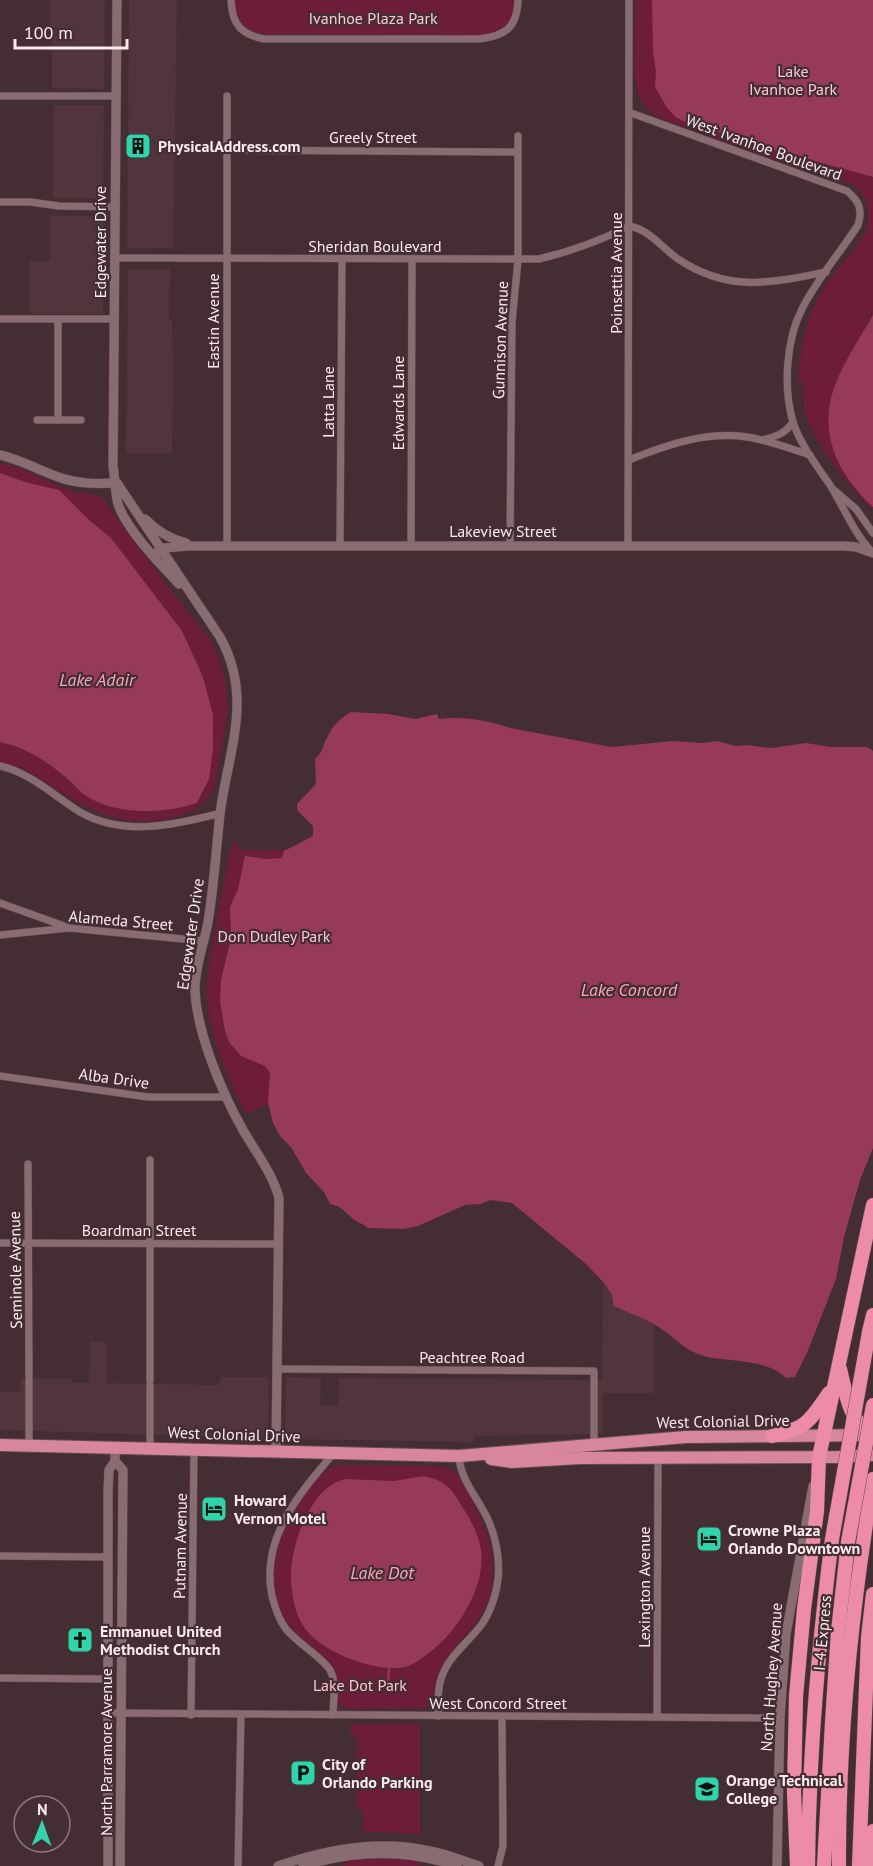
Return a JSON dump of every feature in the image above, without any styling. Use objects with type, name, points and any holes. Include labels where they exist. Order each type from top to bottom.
[{"type":"highway","points":[[797,1866],[794,1792],[796,1696],[804,1609],[817,1510],[819,1457],[873,1205]]},
{"type":"highway","points":[[808,1866],[813,1720],[820,1638],[832,1539],[873,1315]]},
{"type":"highway","points":[[838,1364],[856,1422],[871,1438]]},
{"type":"highway","points":[[772,1436],[796,1431],[807,1423],[834,1387]]},
{"type":"highway","name":"I-4 Express","points":[[839,1866],[839,1792],[856,1543],[873,1405]]},
{"type":"highway","name":"West Colonial Drive","points":[[463,1456],[693,1436],[871,1438]]},
{"type":"highway","name":"West Colonial Drive","points":[[0,1445],[463,1456],[512,1462],[873,1455]]},
{"type":"highway","name":"I-4 Express","points":[[824,1866],[831,1723],[840,1619],[856,1543],[873,1479]]},
{"type":"highway","points":[[859,1866],[868,1637],[873,1594]]},
{"type":"highway","points":[[871,1866],[873,1831]]},
{"type":"street","name":"Edgewater Drive","points":[[117,0],[113,457],[118,503],[129,524],[157,552],[192,596],[224,644],[234,669],[237,685],[238,718],[220,813],[212,891],[196,982],[197,1004],[206,1042],[225,1097],[277,1190],[279,1244],[276,1452]]},
{"type":"street","points":[[231,0],[233,19],[240,28],[250,36],[264,39],[479,39],[495,37],[505,32],[514,22],[518,0]]},
{"type":"street","name":"Poinsettia Avenue","points":[[628,546],[629,0]]},
{"type":"street","points":[[0,96],[116,96]]},
{"type":"street","name":"Eastin Avenue","points":[[227,96],[227,546]]},
{"type":"street","name":"West Ivanhoe Boulevard","points":[[630,113],[847,191],[855,198],[861,215],[855,230],[802,310],[792,338],[788,392],[793,422],[810,455],[865,546]]},
{"type":"street","name":"Gunnison Avenue","points":[[510,546],[512,322],[518,260],[518,136]]},
{"type":"street","name":"Greely Street","points":[[227,150],[518,152]]},
{"type":"street","points":[[0,202],[30,202],[65,207],[116,207]]},
{"type":"street","points":[[629,226],[647,232],[664,249],[693,268],[725,280],[755,284],[826,272]]},
{"type":"street","name":"Sheridan Boulevard","points":[[115,258],[539,259],[569,252],[602,240],[629,226]]},
{"type":"street","name":"Latta Lane","points":[[340,546],[342,260]]},
{"type":"street","name":"Edwards Lane","points":[[411,546],[412,260]]},
{"type":"street","points":[[0,319],[115,319]]},
{"type":"street","points":[[58,319],[58,420]]},
{"type":"street","points":[[37,420],[81,420]]},
{"type":"street","points":[[762,440],[778,436],[793,422]]},
{"type":"street","points":[[629,460],[664,446],[692,440],[738,436],[762,440],[810,455]]},
{"type":"street","points":[[0,455],[14,458],[60,478],[92,484],[117,483]]},
{"type":"street","name":"Edgewater Drive","points":[[117,483],[157,552]]},
{"type":"street","name":"West Ivanhoe Boulevard","points":[[831,487],[856,509],[873,533]]},
{"type":"street","points":[[134,510],[158,532],[177,541],[199,546]]},
{"type":"street","name":"Lakeview Street","points":[[157,552],[199,546],[865,546],[873,553]]},
{"type":"street","points":[[0,766],[23,774],[81,812],[107,822],[136,827],[162,827],[220,813]]},
{"type":"street","points":[[0,903],[69,928]]},
{"type":"street","name":"Alameda Street","points":[[0,935],[69,928],[204,941]]},
{"type":"street","name":"Alba Drive","points":[[0,1076],[148,1097],[225,1097]]},
{"type":"street","points":[[150,1160],[150,1448]]},
{"type":"street","name":"Seminole Avenue","points":[[28,1164],[29,1445]]},
{"type":"street","name":"Boardman Street","points":[[0,1243],[279,1244]]},
{"type":"street","name":"Peachtree Road","points":[[278,1369],[594,1371],[594,1444]]},
{"type":"street","name":"North Parramore Avenue","points":[[108,1866],[109,1470],[115,1461],[115,1447]]},
{"type":"street","name":"Putnam Avenue","points":[[191,1714],[194,1449]]},
{"type":"street","points":[[333,1454],[305,1487],[287,1514],[274,1545],[270,1574],[274,1605],[286,1629],[330,1670],[333,1683],[333,1715]]},
{"type":"street","points":[[438,1716],[439,1690],[445,1669],[459,1648],[484,1621],[497,1586],[498,1554],[494,1537],[489,1523],[459,1468],[463,1456]]},
{"type":"street","name":"North Hughey Avenue","points":[[777,1866],[780,1718],[786,1634],[819,1457]]},
{"type":"street","name":"Lexington Avenue","points":[[657,1717],[658,1458]]},
{"type":"street","name":"North Parramore Avenue","points":[[115,1461],[123,1470],[120,1866]]},
{"type":"street","points":[[0,1556],[108,1557]]},
{"type":"street","points":[[0,1678],[108,1679]]},
{"type":"street","name":"West Concord Street","points":[[108,1713],[780,1718]]},
{"type":"street","points":[[238,1866],[241,1715]]},
{"type":"street","points":[[498,1866],[502,1857],[503,1840],[502,1717]]},
{"type":"street","points":[[303,1866],[382,1846],[421,1849],[456,1862]]},
{"type":"street","points":[[278,1866],[312,1855],[334,1858],[357,1854],[389,1853],[429,1862],[436,1856],[479,1866]]},
{"type":"shaded area","points":[[50,0],[105,0],[104,89],[52,88],[52,39],[49,39]]},
{"type":"shaded area","points":[[129,0],[177,0],[173,248],[127,248]]},
{"type":"shaded area","points":[[54,105],[104,105],[103,198],[53,198]]},
{"type":"shaded area","points":[[50,216],[103,216],[103,314],[30,314],[30,261],[50,261]]},
{"type":"shaded area","points":[[128,269],[170,269],[169,320],[172,320],[173,377],[172,453],[126,453]]},
{"type":"shaded area","points":[[603,1256],[655,1282],[654,1393],[603,1393],[602,1434],[474,1436],[473,1442],[285,1439],[286,1377],[321,1378],[320,1405],[338,1406],[339,1378],[602,1380]]},
{"type":"shaded area","points":[[90,1341],[106,1342],[107,1383],[219,1385],[220,1377],[269,1377],[268,1438],[0,1430],[0,1392],[20,1392],[21,1378],[72,1379],[73,1383],[89,1383]]},
{"type":"green space","name":"Ivanhoe Plaza Park","points":[[233,0],[514,0],[513,20],[495,33],[485,35],[264,34],[251,30],[242,23]]},
{"type":"green space","name":"Lake Ivanhoe Park","points":[[636,0],[873,0],[873,510],[845,479],[818,442],[806,413],[803,381],[798,381],[803,341],[814,306],[828,282],[864,235],[868,223],[868,210],[864,198],[857,188],[846,182],[801,169],[660,118],[648,110],[638,93],[634,67]]},
{"type":"green space","points":[[0,463],[19,468],[65,489],[102,498],[209,638],[217,654],[226,683],[228,711],[215,784],[205,800],[191,811],[161,820],[128,820],[113,817],[69,797],[22,768],[0,762],[0,742],[27,750],[50,765],[84,794],[150,812],[184,807],[197,803],[209,779],[214,729],[203,677],[182,631],[111,538],[88,519],[25,482],[0,473]]},
{"type":"green space","name":"Don Dudley Park","points":[[233,841],[240,850],[334,851],[281,1098],[246,1114],[216,1045],[209,1016],[207,994],[213,941]]},
{"type":"green space","name":"Lake Dot Park","points":[[337,1465],[432,1466],[451,1469],[463,1482],[484,1525],[492,1552],[493,1579],[490,1594],[481,1615],[445,1662],[435,1684],[432,1700],[426,1708],[350,1709],[340,1705],[334,1670],[291,1627],[279,1604],[274,1570],[281,1537],[296,1506],[306,1492],[320,1476]],"holes":[[[345,1479],[394,1481],[454,1494],[466,1512],[481,1548],[475,1592],[399,1668],[358,1661],[291,1574],[300,1533],[313,1504],[322,1493],[333,1484]]]},
{"type":"green space","points":[[351,1724],[420,1724],[420,1835],[363,1832],[363,1809],[357,1809],[357,1737],[351,1735]]},
{"type":"green space","points":[[383,1858],[416,1861],[422,1866],[341,1866],[348,1861]]},
{"type":"water","name":"Lake Ivanhoe Park","points":[[652,0],[873,0],[873,177],[753,144],[732,135],[700,129],[677,118],[667,108],[655,87]]},
{"type":"water","points":[[873,315],[873,507],[849,480],[840,465],[829,433],[829,416],[831,398],[837,380]]},
{"type":"water","name":"Lake Adair","points":[[0,473],[59,490],[111,538],[182,631],[203,677],[213,715],[213,749],[209,779],[197,803],[155,811],[111,807],[83,794],[64,776],[39,758],[20,748],[0,742]]},
{"type":"water","name":"Lake Concord","points":[[351,712],[388,714],[415,719],[437,714],[439,719],[475,719],[510,728],[612,747],[673,741],[703,743],[718,741],[735,746],[771,748],[806,743],[831,747],[867,747],[873,751],[873,1148],[860,1180],[844,1237],[836,1279],[807,1353],[795,1377],[786,1378],[769,1367],[759,1364],[700,1355],[655,1325],[614,1306],[612,1295],[605,1284],[586,1264],[512,1203],[490,1200],[481,1204],[465,1205],[418,1226],[404,1229],[368,1228],[340,1208],[330,1204],[324,1192],[306,1173],[291,1147],[280,1136],[273,1123],[268,1102],[270,1073],[265,1066],[241,1056],[229,1042],[225,1031],[220,1001],[221,980],[231,938],[230,907],[238,889],[245,856],[266,859],[282,858],[284,851],[313,836],[313,826],[297,810],[297,804],[316,784],[315,759],[322,751],[331,730]]},
{"type":"water","name":"Lake Dot","points":[[423,1476],[438,1480],[448,1486],[469,1518],[480,1545],[479,1578],[468,1607],[440,1643],[419,1660],[402,1668],[367,1664],[325,1647],[308,1633],[302,1624],[292,1594],[291,1568],[294,1553],[304,1521],[312,1506],[333,1484],[345,1479],[394,1481]]},
{"type":"waterway","points":[[388,1682],[389,1667]]},
{"type":"place","name":"PhysicalAddress.com","points":[[138,146]]},
{"type":"place","name":"Howard Vernon Motel","points":[[214,1509]]},
{"type":"place","name":"Crowne Plaza Orlando Downtown","points":[[709,1539]]},
{"type":"place","name":"Emmanuel United Methodist Church","points":[[80,1640]]},
{"type":"place","name":"City of Orlando Parking","points":[[303,1773]]},
{"type":"place","name":"Orange Technical College","points":[[707,1789]]}]
